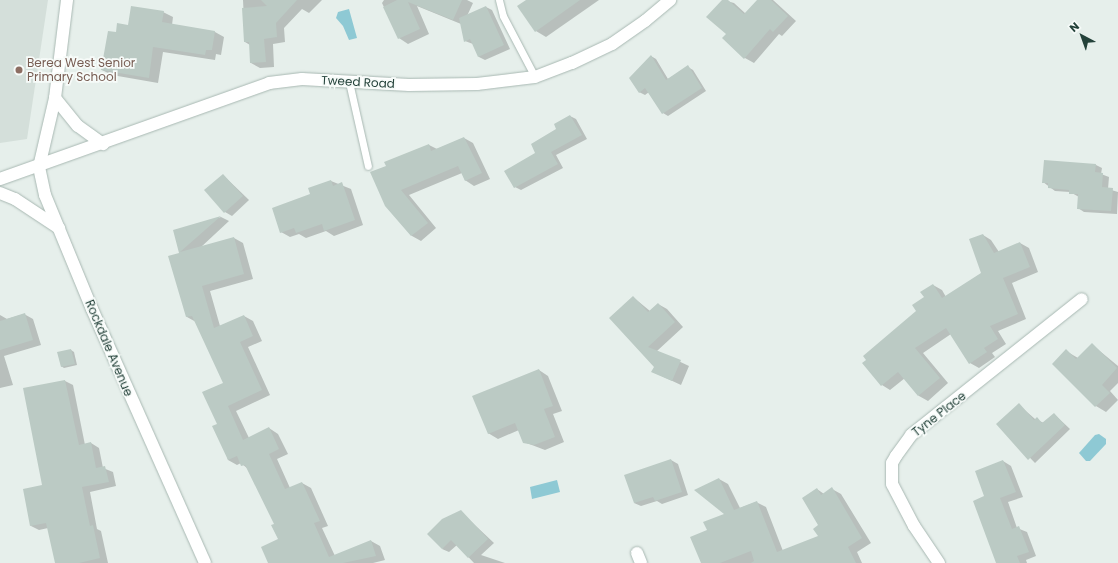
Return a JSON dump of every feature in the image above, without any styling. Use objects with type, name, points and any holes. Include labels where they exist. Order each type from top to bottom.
[{"type":"street","points":[[0,180],[39,167],[55,98],[67,0]]},
{"type":"street","name":"Tweed Road","points":[[39,167],[103,144],[203,104],[270,82],[302,79],[349,82],[477,84],[535,77],[572,64],[612,44],[645,21],[670,0]]},
{"type":"street","points":[[55,98],[78,126],[103,144]]},
{"type":"street","name":"Rockdale Avenue","points":[[39,167],[45,195],[130,396],[205,563]]},
{"type":"street","points":[[0,193],[16,199],[60,229]]},
{"type":"street","name":"Tyne Place","points":[[940,563],[914,526],[896,494],[892,484],[892,463],[911,436],[1082,300]]},
{"type":"lane","points":[[499,0],[503,16],[535,77]]},
{"type":"lane","points":[[349,82],[368,166]]},
{"type":"shaded area","name":"Berea West Senior Primary School","points":[[0,0],[48,0],[27,139],[0,143]]},
{"type":"water","points":[[349,9],[357,38],[349,40],[343,26],[336,18],[338,12]]},
{"type":"water","points":[[1099,434],[1106,439],[1106,444],[1090,461],[1086,461],[1079,453],[1095,435]]},
{"type":"water","points":[[557,480],[560,492],[532,499],[530,487]]},
{"type":"building","points":[[261,0],[297,0],[276,23],[277,37],[264,39],[266,62],[250,63],[249,42],[244,42],[242,8],[267,6]]},
{"type":"building","points":[[397,0],[462,0],[453,20],[408,2],[420,29],[398,39],[383,7]]},
{"type":"building","points":[[526,0],[580,0],[535,32],[517,6]]},
{"type":"building","points":[[722,0],[728,0],[744,14],[757,0],[771,0],[788,16],[773,32],[770,29],[744,59],[722,38],[726,34],[706,17]]},
{"type":"building","points":[[131,6],[164,11],[162,22],[215,31],[212,50],[206,50],[205,55],[153,47],[149,78],[101,70],[108,31],[116,32],[117,23],[128,25]]},
{"type":"building","points":[[486,6],[504,45],[478,57],[470,39],[464,42],[459,18]]},
{"type":"building","points":[[651,55],[666,80],[688,65],[702,88],[662,114],[645,88],[639,93],[629,78]]},
{"type":"building","points":[[570,115],[582,135],[551,152],[558,164],[514,188],[504,171],[535,153],[531,144],[556,129],[554,124]]},
{"type":"building","points":[[464,137],[482,173],[465,181],[458,166],[401,190],[428,223],[411,236],[385,206],[370,172],[386,166],[384,162],[429,144],[431,151]]},
{"type":"building","points":[[1044,160],[1096,164],[1095,172],[1103,173],[1102,187],[1113,188],[1111,211],[1077,209],[1078,194],[1069,194],[1069,190],[1048,188],[1048,183],[1042,183]]},
{"type":"building","points":[[223,174],[243,196],[224,213],[204,190]]},
{"type":"building","points":[[331,180],[333,186],[342,182],[355,220],[324,231],[322,224],[296,233],[294,228],[280,233],[272,208],[310,194],[308,188]]},
{"type":"building","points":[[221,216],[180,252],[234,237],[244,274],[202,286],[214,328],[244,315],[253,336],[240,342],[262,390],[228,406],[243,440],[269,427],[279,449],[269,454],[285,489],[302,482],[320,521],[314,523],[329,557],[371,540],[376,556],[343,563],[268,563],[261,547],[278,539],[271,525],[274,524],[245,465],[241,466],[237,456],[228,460],[212,426],[217,424],[202,392],[223,383],[192,316],[186,317],[168,256],[179,253],[173,230]]},
{"type":"building","points":[[983,234],[994,253],[1020,242],[1030,267],[1003,278],[1018,314],[990,326],[998,339],[984,348],[987,352],[969,364],[946,328],[915,348],[940,378],[918,396],[898,372],[881,386],[862,363],[866,360],[863,356],[916,311],[912,305],[924,297],[920,292],[933,284],[942,298],[981,273],[969,239]]},
{"type":"building","points":[[633,296],[648,312],[658,303],[675,322],[648,347],[681,360],[672,381],[651,372],[654,367],[609,318]]},
{"type":"building","points":[[25,313],[33,340],[0,350],[0,321]]},
{"type":"building","points":[[1092,343],[1117,368],[1102,385],[1110,393],[1095,407],[1052,364],[1066,349],[1076,359]]},
{"type":"building","points":[[71,349],[75,364],[61,367],[57,352]]},
{"type":"building","points":[[539,369],[553,406],[544,409],[555,437],[534,445],[523,443],[515,423],[488,434],[472,396]]},
{"type":"building","points":[[65,380],[79,445],[91,442],[96,468],[105,466],[109,482],[82,487],[90,526],[93,525],[100,558],[79,563],[55,563],[46,523],[30,526],[23,489],[42,485],[23,388]]},
{"type":"building","points":[[1019,403],[1034,420],[1037,417],[1042,423],[1054,413],[1065,425],[1028,460],[996,424]]},
{"type":"building","points":[[671,459],[682,492],[655,501],[653,497],[634,503],[624,475]]},
{"type":"building","points":[[1003,460],[1016,492],[1000,498],[1012,529],[1019,526],[1029,552],[1017,556],[1020,563],[996,563],[973,501],[984,496],[975,471]]},
{"type":"building","points":[[719,478],[734,510],[757,501],[777,552],[818,536],[813,529],[818,525],[802,498],[817,488],[821,495],[832,487],[862,538],[848,547],[856,563],[751,563],[754,561],[751,551],[720,563],[701,563],[690,537],[707,530],[703,522],[724,514],[694,490]]},
{"type":"building","points":[[461,510],[488,539],[468,558],[451,540],[442,549],[427,534],[442,519]]},
{"type":"place","name":"Berea West Senior Primary School","points":[[19,70]]}]
